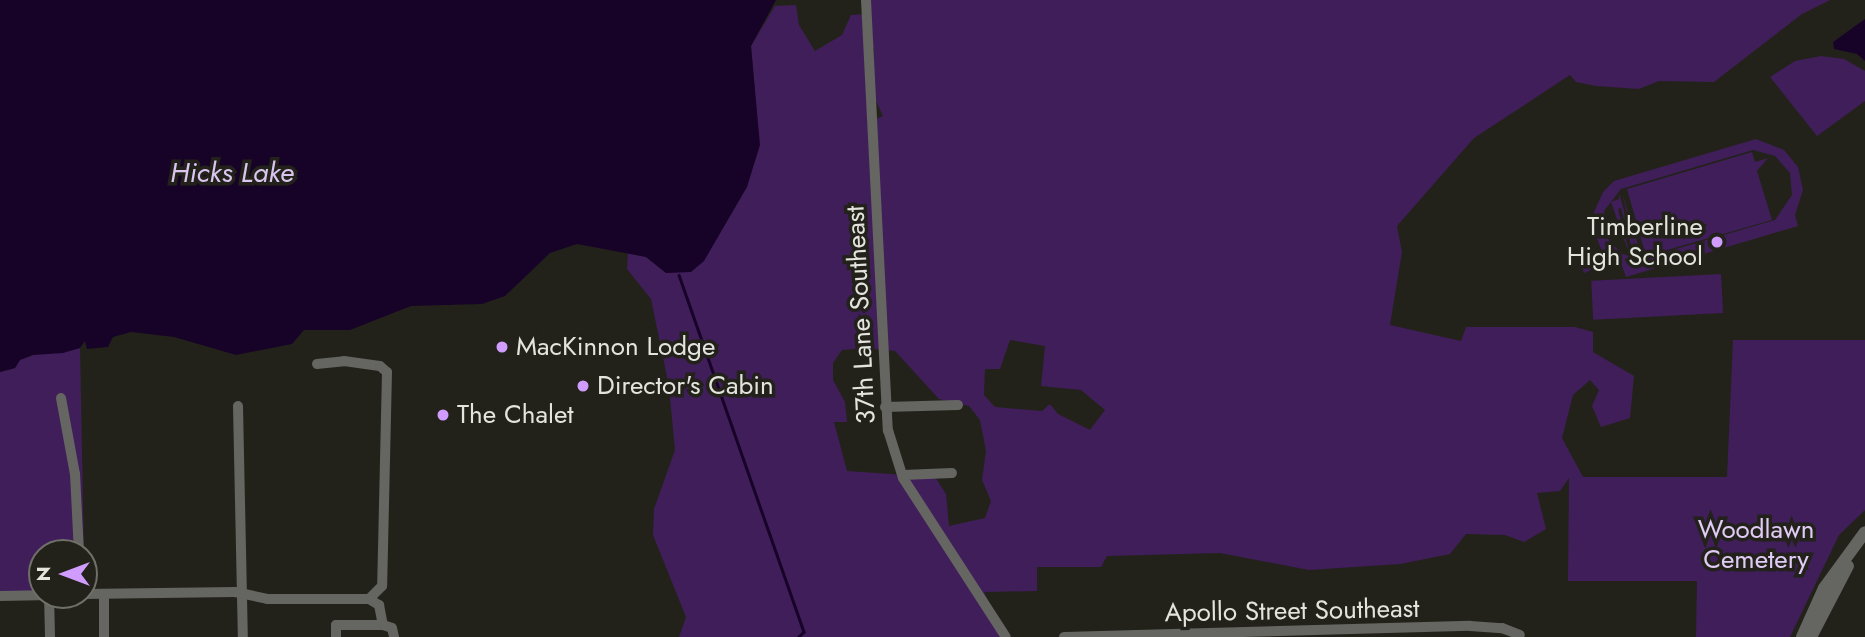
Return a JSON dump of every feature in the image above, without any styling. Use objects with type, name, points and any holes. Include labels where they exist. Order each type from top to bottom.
[{"type":"street","name":"37th Lane Southeast","points":[[866,0],[885,407],[902,475],[1006,637]]},
{"type":"street","points":[[317,364],[344,361],[380,366],[387,372],[382,586],[369,599]]},
{"type":"street","points":[[61,398],[75,474],[78,539]]},
{"type":"street","points":[[885,407],[958,405]]},
{"type":"street","points":[[238,406],[243,637]]},
{"type":"street","points":[[902,475],[952,473]]},
{"type":"street","points":[[1802,637],[1824,589],[1865,532]]},
{"type":"street","points":[[1811,637],[1832,593],[1865,545]]},
{"type":"street","points":[[98,595],[244,594],[267,599],[369,599],[379,605],[383,625]]},
{"type":"street","points":[[0,596],[28,595]]},
{"type":"street","points":[[104,595],[104,637]]},
{"type":"street","points":[[50,609],[50,637]]},
{"type":"street","points":[[336,637],[336,625],[383,625],[392,628],[394,637]]},
{"type":"street","name":"Apollo Street Southeast","points":[[1064,637],[1382,634],[1470,626],[1503,628],[1520,635]]},
{"type":"green space","name":"Woodlawn Cemetery","points":[[866,0],[1830,0],[1802,14],[1714,82],[1659,81],[1639,89],[1576,82],[1570,75],[1474,138],[1397,226],[1402,252],[1390,325],[1461,341],[1466,327],[1575,327],[1593,332],[1593,352],[1634,376],[1630,418],[1601,427],[1592,406],[1599,390],[1590,380],[1573,395],[1562,438],[1583,477],[1727,477],[1733,340],[1865,340],[1865,510],[1839,535],[1790,637],[1696,637],[1697,581],[1568,581],[1569,478],[1560,491],[1537,493],[1546,529],[1524,542],[1505,535],[1466,534],[1450,554],[1400,564],[1309,570],[1220,553],[1107,556],[1101,567],[1037,567],[1037,591],[984,592],[1006,637],[679,637],[686,617],[653,535],[654,509],[675,450],[669,387],[651,299],[627,269],[628,252],[646,257],[666,273],[755,94],[751,46],[775,6],[796,5],[799,25],[815,51],[842,35],[851,15],[867,14]],"holes":[[[869,47],[874,48],[873,94],[883,116],[873,120]],[[1010,340],[1045,346],[1041,386],[1081,390],[1105,410],[1090,430],[1058,414],[1050,404],[1042,411],[995,407],[984,395],[985,369],[1000,369]],[[865,348],[895,351],[939,399],[969,406],[980,420],[986,451],[982,480],[991,501],[985,518],[949,526],[946,494],[935,477],[847,471],[834,422],[847,422],[845,402],[833,380],[833,363],[842,350]]]},
{"type":"green space","points":[[1821,56],[1844,59],[1865,71],[1865,101],[1817,136],[1770,77],[1795,61]]},
{"type":"green space","points":[[1756,139],[1784,150],[1798,167],[1803,190],[1795,215],[1798,226],[1626,277],[1622,266],[1601,249],[1593,228],[1594,212],[1603,192],[1614,181]],"holes":[[[1753,150],[1775,156],[1790,173],[1792,195],[1775,220],[1642,259],[1622,254],[1607,238],[1604,211],[1621,189]]]},
{"type":"green space","points":[[1752,152],[1755,162],[1768,158],[1757,171],[1772,220],[1646,256],[1627,189]]},
{"type":"green space","points":[[1622,193],[1641,254],[1634,256],[1621,208],[1618,209],[1630,256],[1611,202],[1619,199],[1619,194],[1635,246]]},
{"type":"green space","points":[[1584,251],[1605,260],[1605,264],[1584,273],[1580,261]]},
{"type":"green space","points":[[1721,274],[1723,313],[1593,320],[1591,281]]},
{"type":"green space","points":[[80,348],[84,539],[28,539],[28,591],[0,591],[0,372],[15,368],[20,360],[33,355]]},
{"type":"water","name":"Hicks Lake","points":[[0,0],[776,0],[751,46],[760,145],[747,187],[704,261],[691,272],[666,273],[646,257],[577,244],[550,253],[505,296],[482,304],[411,306],[350,330],[304,330],[292,344],[236,355],[174,337],[131,332],[113,337],[108,347],[87,349],[85,341],[80,348],[63,353],[33,355],[20,360],[15,368],[0,372]]},
{"type":"water","points":[[1865,19],[1865,61],[1857,54],[1834,49],[1833,42]]},
{"type":"waterway","points":[[679,275],[804,632],[799,637]]},
{"type":"place","name":"Timberline High School","points":[[1717,242]]},
{"type":"place","name":"MacKinnon Lodge","points":[[502,347]]},
{"type":"place","name":"Director's Cabin","points":[[583,386]]},
{"type":"place","name":"The Chalet","points":[[443,415]]}]
